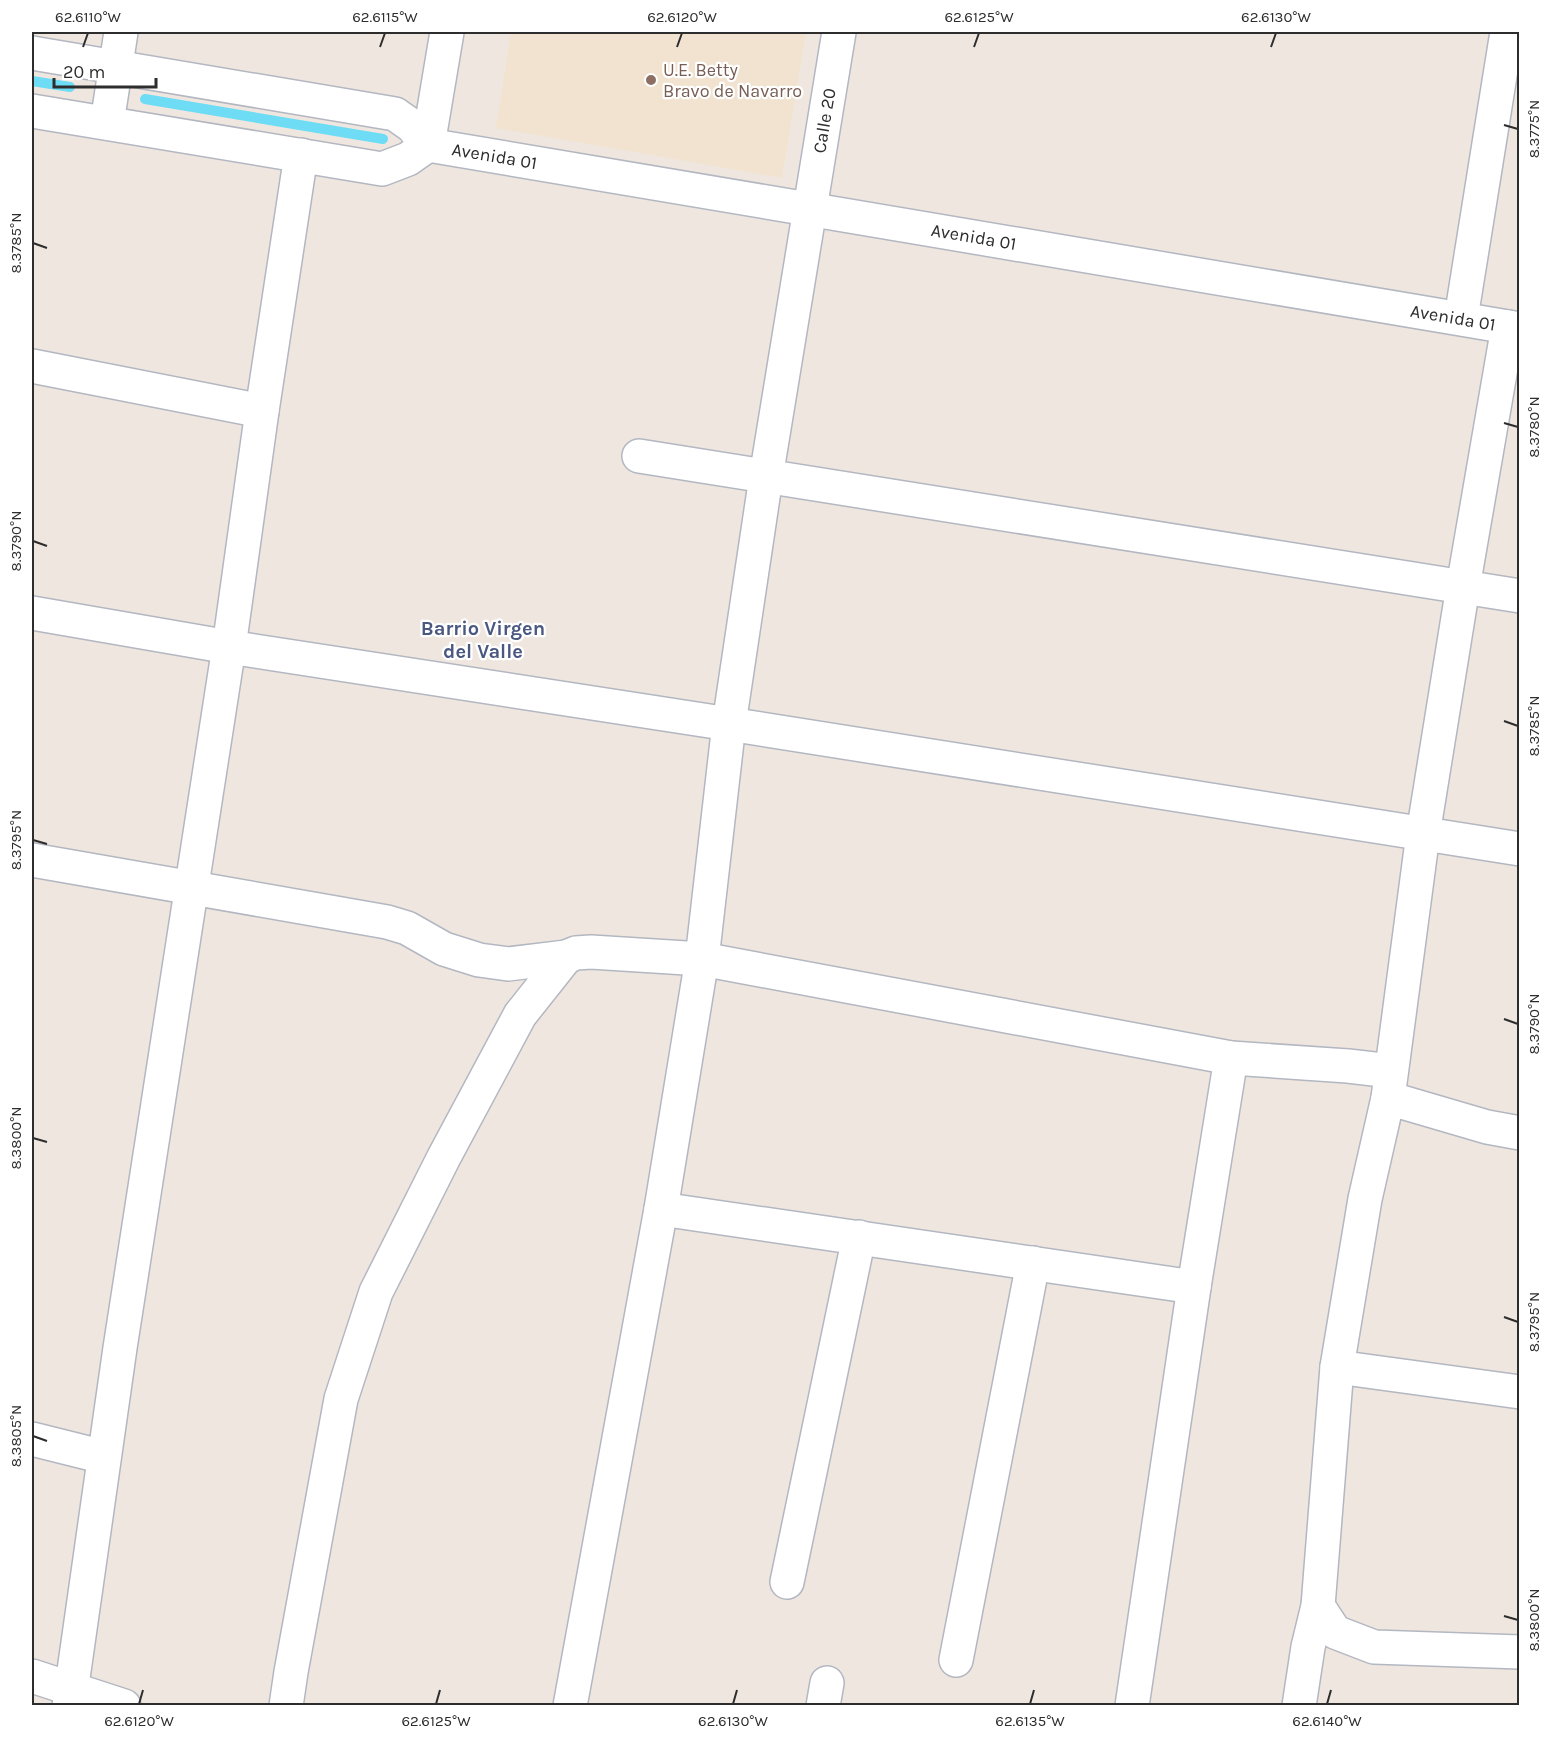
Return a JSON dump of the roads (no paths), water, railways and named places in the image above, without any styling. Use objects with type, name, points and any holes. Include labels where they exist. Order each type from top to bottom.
[{"type":"street","points":[[107,123],[121,32]]},
{"type":"street","points":[[428,145],[447,32]]},
{"type":"street","name":"Calle 20","points":[[570,1706],[661,1209],[702,959],[729,724],[766,477],[839,32]]},
{"type":"street","points":[[1461,318],[1507,32]]},
{"type":"street","name":"Avenida 01","points":[[32,53],[395,114],[412,126],[428,145],[1514,328]]},
{"type":"street","name":"Avenida 01","points":[[32,111],[382,169],[408,159],[428,145]]},
{"type":"street","points":[[71,1697],[104,1457],[190,887],[229,647],[301,155]]},
{"type":"street","points":[[1299,1706],[1308,1647],[1318,1606],[1337,1367],[1365,1199],[1389,1085],[1423,834],[1463,587],[1514,328]]},
{"type":"street","points":[[32,366],[262,411]]},
{"type":"street","points":[[639,456],[1520,596]]},
{"type":"street","points":[[32,613],[229,647],[1520,849]]},
{"type":"street","points":[[32,860],[387,922],[407,928],[444,949],[479,960],[508,964],[591,952],[702,959],[1231,1058],[1348,1066],[1487,1127],[1520,1133]]},
{"type":"street","points":[[286,1706],[341,1399],[376,1292],[519,1015],[566,957]]},
{"type":"street","points":[[1132,1706],[1194,1287],[1231,1058]]},
{"type":"street","points":[[661,1209],[1194,1287]]},
{"type":"street","points":[[787,1582],[858,1237]]},
{"type":"street","points":[[956,1660],[1033,1263]]},
{"type":"street","points":[[1337,1367],[1520,1392]]},
{"type":"street","points":[[32,1439],[104,1457]]},
{"type":"street","points":[[1318,1606],[1335,1632],[1374,1647],[1520,1653]]},
{"type":"street","points":[[32,1676],[71,1697],[124,1706]]},
{"type":"waterway","points":[[32,81],[70,87]]},
{"type":"waterway","points":[[145,99],[383,139]]},
{"type":"place","name":"U.E. Betty Bravo de Navarro","points":[[651,80]]},
{"type":"district","name":"Barrio Virgen del Valle","points":[[483,640]]}]
